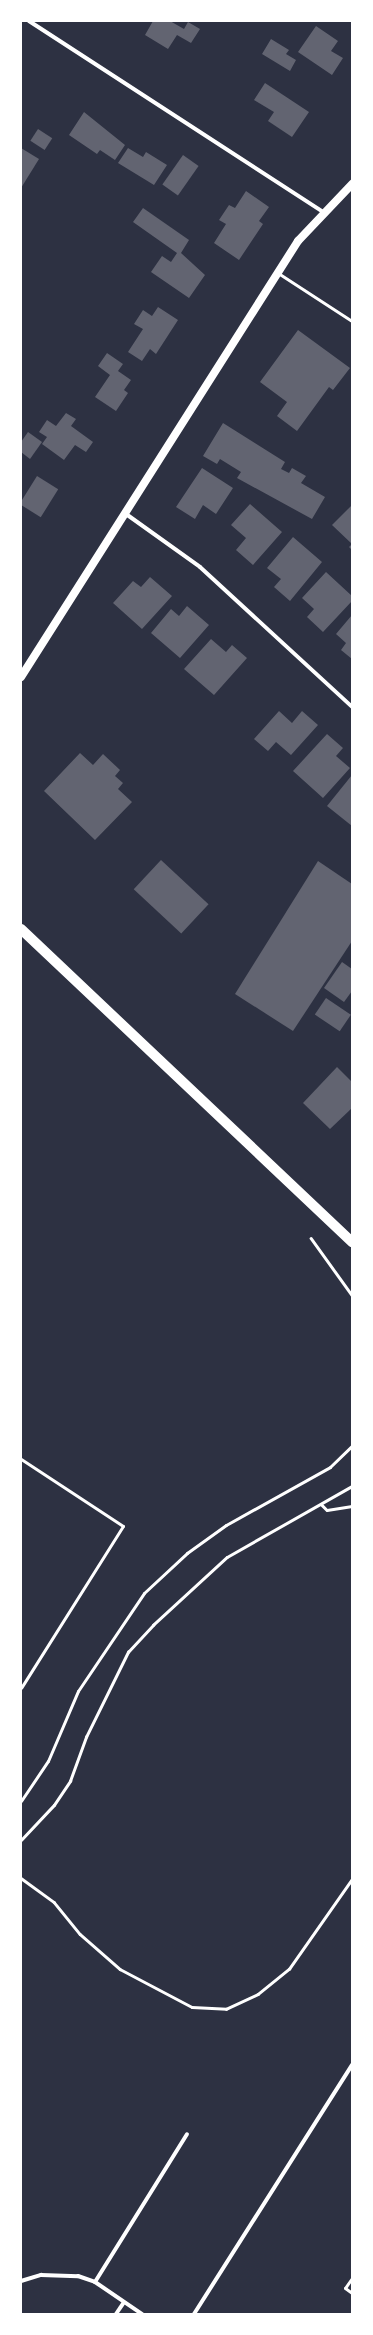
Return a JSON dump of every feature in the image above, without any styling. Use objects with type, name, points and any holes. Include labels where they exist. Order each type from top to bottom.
[{"type":"main road","points":[[21,677],[278,273],[323,212],[352,184]]},
{"type":"main road","points":[[21,929],[352,1242]]},
{"type":"street","points":[[29,21],[323,212]]},
{"type":"street","points":[[126,514],[200,567],[352,707]]},
{"type":"street","points":[[194,2314],[352,2065]]},
{"type":"street","points":[[95,2282],[187,2134]]},
{"type":"street","points":[[21,2281],[41,2275],[78,2276],[95,2282],[142,2314]]},
{"type":"street","points":[[116,2314],[124,2302]]},
{"type":"lane","points":[[278,273],[352,321]]},
{"type":"lane","points":[[21,1801],[48,1761],[78,1691],[144,1593],[187,1553],[226,1525],[330,1467],[352,1446]]},
{"type":"lane","points":[[21,1459],[123,1526],[21,1688]]},
{"type":"lane","points":[[352,2278],[345,2288],[352,2293]]},
{"type":"path","points":[[311,1238],[352,1295]]},
{"type":"path","points":[[21,1840],[54,1805],[70,1781],[110,1687],[138,1642],[208,1572],[248,1543],[352,1486]]},
{"type":"path","points":[[320,1504],[327,1510],[352,1506]]},
{"type":"path","points":[[21,1878],[54,1902],[80,1934],[120,1969],[192,2007],[226,2009],[258,1994],[290,1968],[352,1879]]},
{"type":"building","points":[[153,21],[170,21],[184,29],[188,22],[200,29],[191,43],[177,35],[168,49],[145,35]]},
{"type":"building","points":[[316,26],[338,41],[331,51],[343,58],[332,75],[298,52]]},
{"type":"building","points":[[271,39],[289,50],[286,54],[296,60],[290,71],[262,54]]},
{"type":"building","points":[[265,83],[309,112],[292,137],[268,121],[274,112],[254,100]]},
{"type":"building","points":[[84,112],[125,145],[115,160],[100,150],[97,154],[69,135]]},
{"type":"building","points":[[38,129],[52,138],[45,150],[30,141]]},
{"type":"building","points":[[21,148],[39,159],[21,188]]},
{"type":"building","points":[[128,148],[143,157],[146,152],[167,165],[154,185],[118,163]]},
{"type":"building","points":[[183,155],[199,166],[178,195],[162,184]]},
{"type":"building","points":[[246,191],[269,207],[259,221],[263,224],[239,260],[214,243],[226,224],[219,220],[229,205],[235,208]]},
{"type":"building","points":[[143,208],[189,240],[181,253],[205,275],[189,298],[151,272],[162,256],[171,262],[177,253],[133,222]]},
{"type":"building","points":[[158,307],[178,320],[156,354],[150,349],[142,361],[128,352],[143,329],[134,324],[143,310],[152,316]]},
{"type":"building","points":[[298,330],[350,368],[333,390],[329,387],[297,431],[277,416],[287,402],[260,382]]},
{"type":"building","points":[[107,353],[123,364],[118,371],[131,380],[124,390],[128,393],[116,411],[95,397],[110,375],[98,366]]},
{"type":"building","points":[[66,413],[76,419],[71,426],[93,442],[86,452],[75,445],[64,460],[42,444],[47,437],[39,432],[47,420],[56,426]]},
{"type":"building","points":[[223,423],[285,462],[281,469],[289,473],[292,468],[306,476],[301,483],[325,497],[312,519],[237,478],[241,472],[220,459],[217,464],[203,456]]},
{"type":"building","points":[[28,432],[42,442],[30,459],[21,452],[21,442]]},
{"type":"building","points":[[202,468],[233,488],[216,514],[203,505],[195,519],[176,507]]},
{"type":"building","points":[[37,476],[58,489],[41,517],[21,505],[21,502]]},
{"type":"building","points":[[250,504],[282,532],[253,565],[236,550],[246,538],[231,525]]},
{"type":"building","points":[[352,505],[352,544],[332,525]]},
{"type":"building","points":[[293,537],[322,562],[290,601],[274,587],[281,579],[267,568]]},
{"type":"building","points":[[326,572],[352,596],[352,601],[323,632],[307,617],[314,609],[302,598]]},
{"type":"building","points":[[150,577],[172,596],[142,629],[113,603],[133,581],[141,587]]},
{"type":"building","points":[[187,606],[209,625],[180,658],[151,633],[171,609],[179,616]]},
{"type":"building","points":[[352,615],[352,659],[341,650],[346,643],[336,634]]},
{"type":"building","points":[[211,639],[226,652],[232,645],[247,658],[214,695],[184,669]]},
{"type":"building","points":[[279,711],[292,723],[302,711],[318,725],[291,755],[276,742],[268,751],[254,739]]},
{"type":"building","points":[[327,734],[343,748],[336,756],[350,768],[323,798],[293,771]]},
{"type":"building","points":[[80,753],[93,765],[103,754],[120,770],[115,776],[123,783],[118,789],[132,802],[95,840],[44,791]]},
{"type":"building","points":[[352,775],[352,826],[327,806]]},
{"type":"building","points":[[161,860],[209,904],[181,934],[134,889]]},
{"type":"building","points":[[318,861],[352,884],[352,941],[293,1031],[235,994]]},
{"type":"building","points":[[342,962],[352,969],[352,991],[344,1002],[324,988]]},
{"type":"building","points":[[326,998],[351,1015],[340,1031],[315,1015]]},
{"type":"building","points":[[337,1067],[352,1082],[352,1108],[330,1129],[303,1103]]}]
